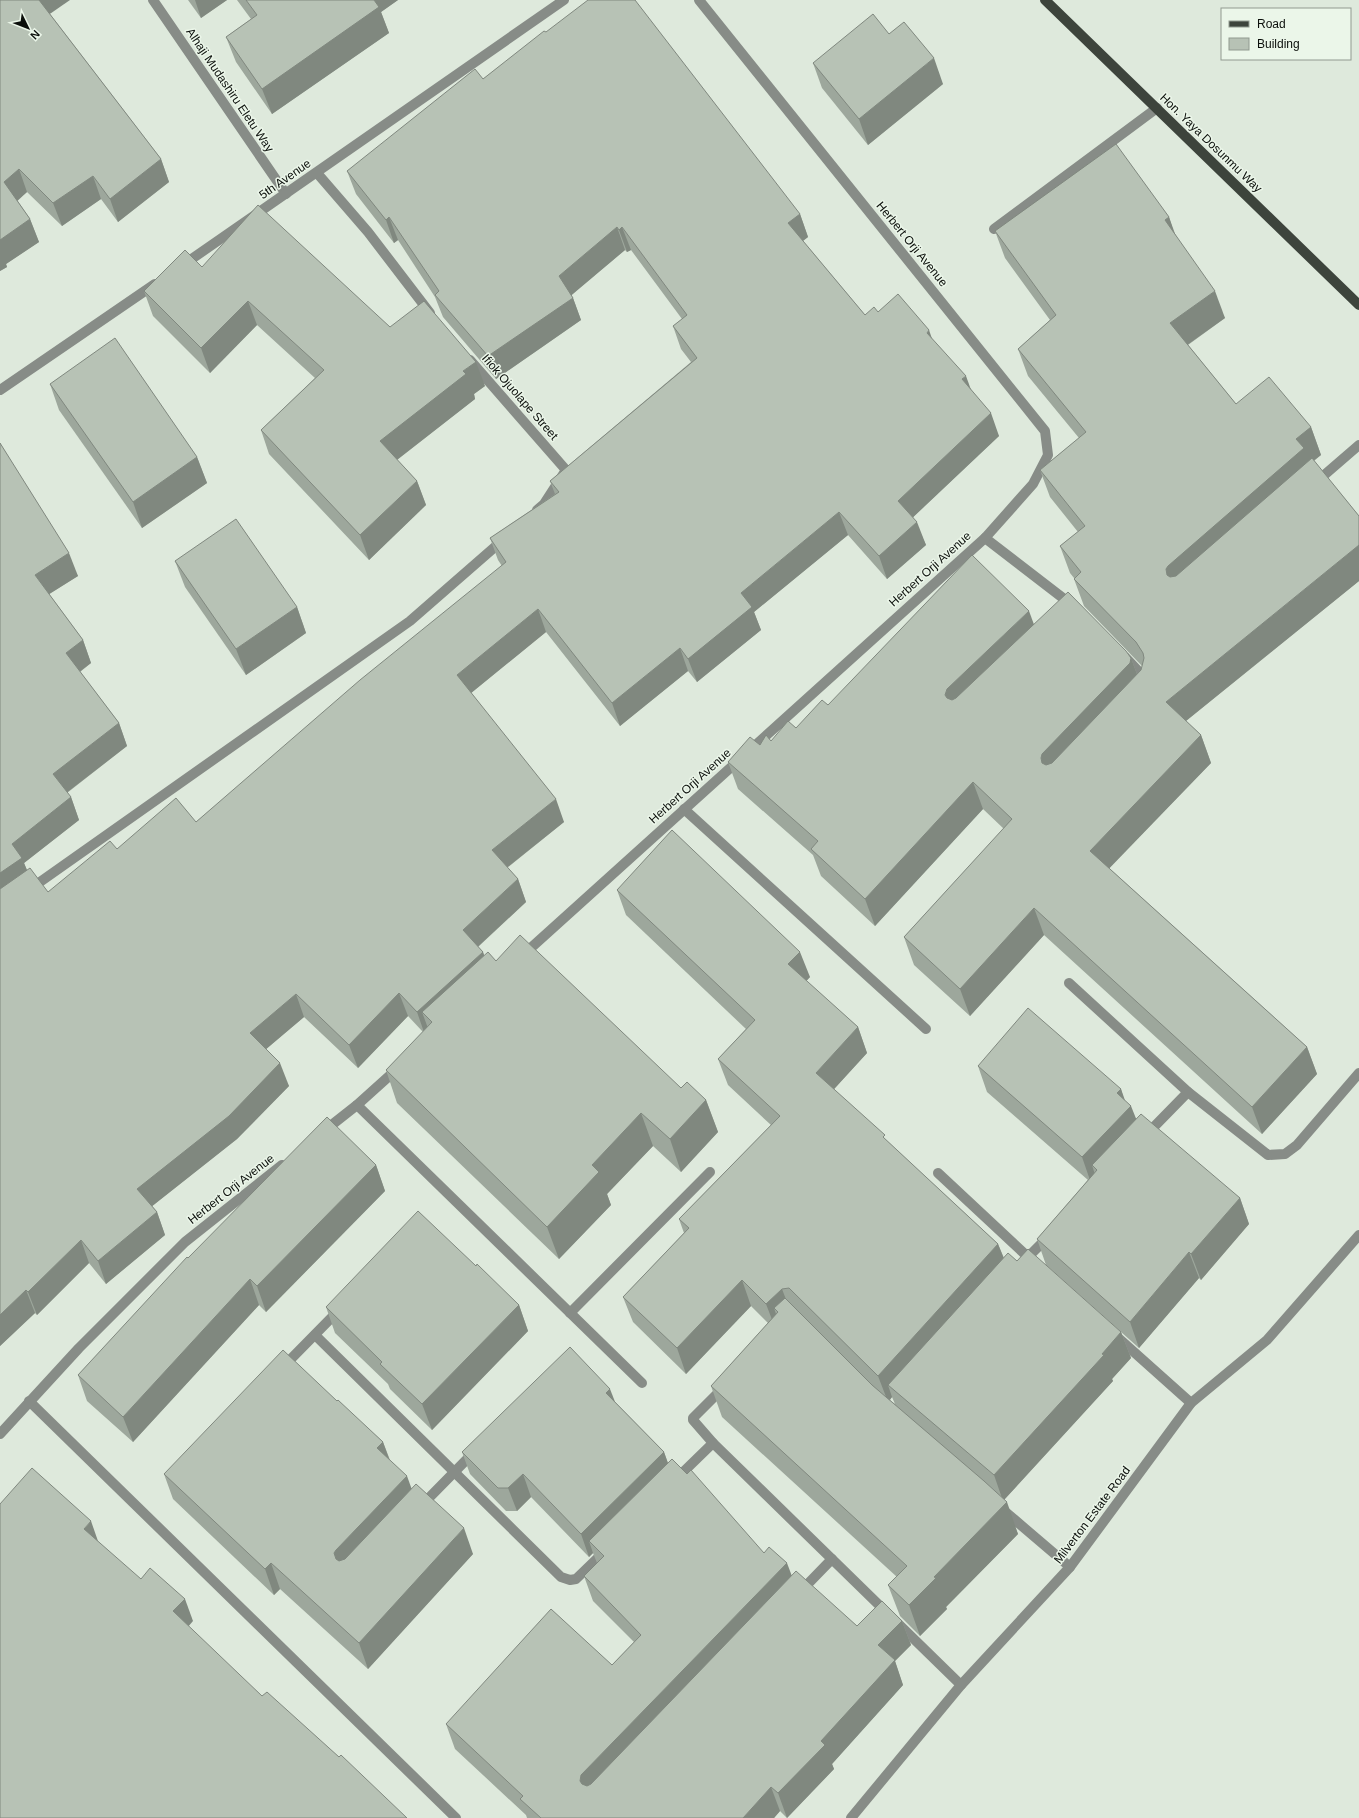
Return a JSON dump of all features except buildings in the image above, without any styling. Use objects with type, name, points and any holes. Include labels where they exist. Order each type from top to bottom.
[{"type":"main road","name":"Hon. Yaya Dosunmu Way","points":[[1045,0],[1359,305]]},
{"type":"street","name":"Alhaji Mudashiru Eletu Way","points":[[153,0],[286,194]]},
{"type":"street","name":"5th Avenue","points":[[175,270],[564,0]]},
{"type":"street","name":"Herbert Orji Avenue","points":[[515,962],[985,538],[1033,484],[1048,455],[1045,430],[699,0]]},
{"type":"street","points":[[994,229],[1157,108]]},
{"type":"street","points":[[316,173],[368,232],[437,321]]},
{"type":"street","points":[[0,390],[162,279]]},
{"type":"street","name":"Ifiok Ojuolape Street","points":[[463,351],[566,470],[544,504],[527,519]]},
{"type":"street","points":[[1306,491],[1359,444]]},
{"type":"street","points":[[20,897],[410,621],[509,534]]},
{"type":"street","points":[[985,538],[1078,610],[1073,615]]},
{"type":"street","points":[[1115,647],[1141,674],[1148,684],[1146,692]]},
{"type":"street","points":[[684,809],[926,1029]]},
{"type":"street","points":[[1069,983],[1188,1092],[1268,1155],[1285,1154],[1297,1145],[1359,1073]]},
{"type":"street","points":[[314,1139],[357,1105],[404,1063]]},
{"type":"street","points":[[1138,1143],[1188,1092]]},
{"type":"street","points":[[357,1105],[642,1382]]},
{"type":"street","name":"Herbert Orji Avenue","points":[[0,1434],[79,1348],[185,1242],[290,1159]]},
{"type":"street","points":[[570,1313],[710,1172]]},
{"type":"street","points":[[938,1173],[1039,1267]]},
{"type":"street","points":[[1017,1269],[1055,1229]]},
{"type":"street","name":"Milverton Estate Road","points":[[851,1818],[961,1685],[1070,1567],[1191,1403],[1267,1340],[1359,1235]]},
{"type":"street","points":[[277,1374],[347,1301]]},
{"type":"street","points":[[1109,1330],[1191,1403]]},
{"type":"street","points":[[315,1335],[561,1577],[570,1580],[576,1579],[609,1546]]},
{"type":"street","points":[[734,1378],[693,1418],[693,1420],[713,1443],[961,1685]]},
{"type":"street","points":[[29,1401],[456,1818]]},
{"type":"street","points":[[670,1486],[713,1443]]},
{"type":"street","points":[[410,1517],[481,1444]]},
{"type":"street","points":[[994,1502],[1070,1567]]},
{"type":"street","points":[[793,1599],[832,1559]]}]
